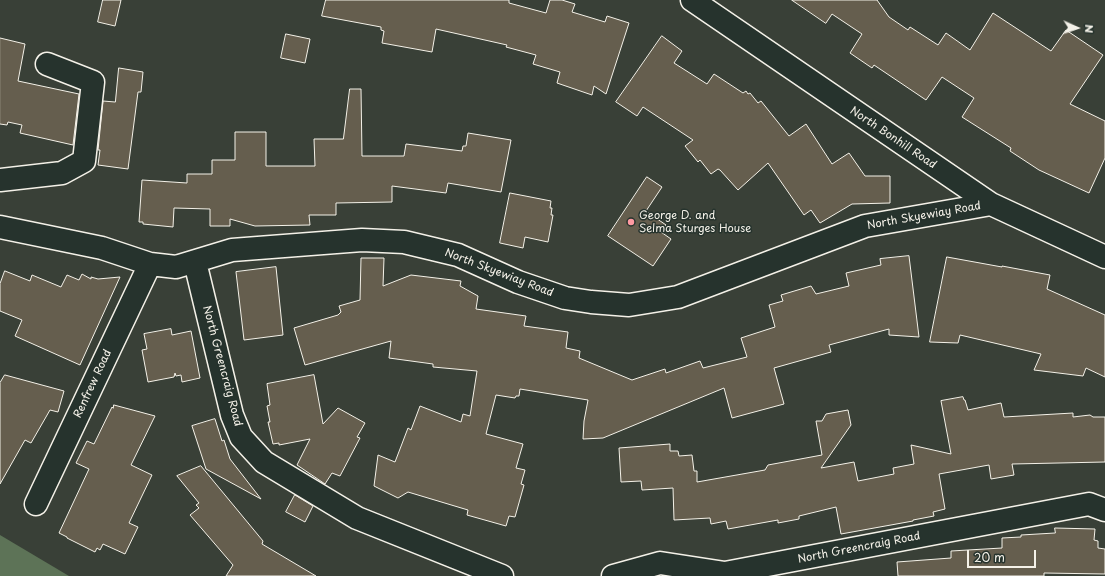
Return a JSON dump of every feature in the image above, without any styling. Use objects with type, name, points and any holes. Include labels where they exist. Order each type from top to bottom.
[{"type":"street","name":"North Bonhill Road","points":[[692,0],[991,204],[1105,257]]},
{"type":"street","points":[[0,180],[62,173],[84,161],[93,82],[47,64]]},
{"type":"street","name":"North Skyewiay Road","points":[[0,227],[102,248],[150,264],[176,267],[232,250],[263,246],[362,240],[404,242],[428,246],[458,255],[518,282],[566,298],[591,302],[629,305],[678,297],[865,226],[991,204]]},
{"type":"street","name":"North Greencraig Road","points":[[195,262],[232,415],[241,437],[264,462],[357,518],[502,576]]},
{"type":"street","name":"Renfrew Road","points":[[36,504],[150,264]]},
{"type":"street","name":"North Greencraig Road","points":[[613,576],[660,562],[725,573],[1089,504],[1105,510]]},
{"type":"green space","points":[[0,535],[69,576],[0,576]]},
{"type":"building","points":[[103,0],[121,0],[115,26],[98,22]]},
{"type":"building","points":[[326,0],[509,0],[509,3],[546,13],[550,0],[562,0],[575,4],[572,12],[605,22],[607,16],[629,23],[606,94],[594,86],[592,95],[557,83],[560,72],[533,64],[536,55],[506,47],[507,45],[436,29],[432,52],[382,43],[384,31],[381,30],[381,27],[322,16]]},
{"type":"building","points":[[792,0],[877,0],[889,17],[908,30],[910,27],[938,45],[946,33],[970,50],[993,13],[1051,51],[1066,30],[1103,55],[1070,104],[1105,121],[1105,158],[1089,193],[1039,170],[1010,151],[1011,148],[962,117],[974,98],[942,77],[926,100],[874,65],[872,68],[850,53],[862,34],[832,14],[826,23]]},
{"type":"building","points":[[286,34],[310,39],[305,63],[281,58]]},
{"type":"building","points":[[662,36],[682,51],[674,63],[707,84],[714,74],[743,93],[746,91],[748,94],[750,93],[758,103],[761,101],[789,136],[806,124],[832,164],[849,153],[865,176],[890,176],[890,203],[852,204],[820,223],[811,210],[804,215],[768,163],[738,190],[720,170],[718,169],[711,174],[700,160],[698,162],[685,146],[693,140],[643,107],[637,116],[616,102]]},
{"type":"building","points":[[0,38],[25,44],[18,81],[79,94],[73,145],[20,133],[22,125],[8,122],[7,125],[0,124]]},
{"type":"building","points":[[119,68],[143,72],[141,92],[138,92],[128,169],[98,165],[103,101],[115,102]]},
{"type":"building","points":[[350,89],[361,89],[362,156],[404,156],[406,144],[462,151],[463,146],[466,146],[468,133],[511,140],[501,192],[448,183],[446,193],[392,186],[392,202],[336,203],[336,215],[309,215],[310,225],[255,226],[230,219],[230,226],[210,226],[210,209],[174,208],[173,227],[143,224],[143,222],[139,222],[142,180],[187,183],[187,174],[212,174],[212,160],[235,160],[235,132],[266,132],[266,166],[315,166],[314,139],[343,139]]},
{"type":"building","name":"George D. and Selma Sturges House","points":[[647,177],[662,187],[646,211],[666,225],[661,232],[671,239],[653,266],[608,236]]},
{"type":"building","points":[[510,193],[551,201],[551,215],[553,215],[548,242],[525,237],[523,248],[500,243]]},
{"type":"building","points":[[909,256],[919,337],[889,335],[889,329],[829,345],[831,352],[774,368],[784,404],[732,418],[724,388],[603,438],[583,439],[584,421],[588,400],[520,389],[519,396],[516,396],[515,398],[496,395],[486,434],[523,444],[516,468],[525,470],[521,484],[524,485],[515,517],[509,516],[506,526],[467,515],[468,510],[408,492],[398,498],[374,486],[378,455],[395,462],[408,428],[411,430],[420,406],[461,422],[463,414],[470,416],[477,371],[433,367],[433,364],[389,358],[391,341],[305,365],[294,328],[338,315],[341,312],[339,306],[360,300],[361,258],[384,258],[383,286],[411,275],[461,281],[460,286],[478,296],[476,309],[526,316],[524,326],[568,332],[566,348],[580,351],[579,358],[632,380],[665,369],[666,373],[700,361],[703,368],[747,357],[741,338],[775,327],[769,305],[783,301],[781,295],[811,286],[816,294],[849,286],[846,273],[881,265],[880,259]]},
{"type":"building","points":[[947,257],[1050,275],[1047,289],[1105,315],[1105,377],[1086,368],[1083,376],[1034,370],[1041,354],[960,335],[958,343],[930,342]]},
{"type":"building","points":[[276,267],[283,335],[244,340],[236,272]]},
{"type":"building","points":[[5,271],[30,281],[32,275],[61,287],[67,275],[79,280],[82,274],[91,279],[91,277],[98,279],[120,277],[80,365],[15,336],[22,320],[0,311],[0,284]]},
{"type":"building","points":[[171,329],[172,335],[191,331],[200,378],[182,382],[181,375],[176,376],[175,373],[174,377],[148,382],[142,350],[147,349],[144,334]]},
{"type":"building","points":[[5,375],[64,391],[58,412],[50,410],[31,443],[25,440],[0,484],[0,383]]},
{"type":"building","points":[[314,375],[323,424],[338,408],[365,423],[357,437],[360,438],[340,476],[332,473],[325,484],[297,465],[310,439],[279,445],[279,443],[273,444],[268,422],[270,422],[267,406],[270,405],[267,384]]},
{"type":"building","points":[[963,397],[968,410],[1001,403],[1004,417],[1073,413],[1073,417],[1090,415],[1093,417],[1105,417],[1105,462],[1012,464],[1014,475],[991,479],[989,465],[939,474],[945,509],[933,512],[934,516],[841,534],[836,507],[799,516],[799,519],[778,523],[778,520],[728,529],[726,521],[711,524],[710,518],[674,520],[673,488],[642,490],[641,481],[621,482],[619,448],[670,444],[670,451],[678,451],[679,456],[692,455],[694,471],[697,471],[697,482],[765,470],[768,465],[822,455],[816,421],[822,421],[826,414],[848,410],[851,425],[821,468],[854,462],[858,481],[894,474],[893,468],[914,464],[911,445],[951,454],[941,401]]},
{"type":"building","points":[[114,405],[155,416],[131,465],[152,475],[129,523],[138,527],[125,554],[103,544],[100,550],[97,548],[95,552],[59,533],[89,469],[76,463],[87,441],[94,444]]},
{"type":"building","points":[[215,419],[230,459],[261,499],[206,469],[192,426]]},
{"type":"building","points":[[201,466],[263,541],[262,544],[316,576],[226,576],[233,565],[190,515],[199,508],[196,505],[199,503],[177,476]]},
{"type":"building","points":[[295,495],[313,506],[305,522],[286,512]]},
{"type":"building","points":[[1055,528],[1095,529],[1094,540],[1098,541],[1098,548],[1105,549],[1105,574],[1044,573],[1044,576],[898,576],[897,562],[951,558],[951,551],[1002,548],[1002,538],[1021,537],[1021,535],[1055,533]]},
{"type":"place","name":"George D. and Selma Sturges House","points":[[631,222]]}]
